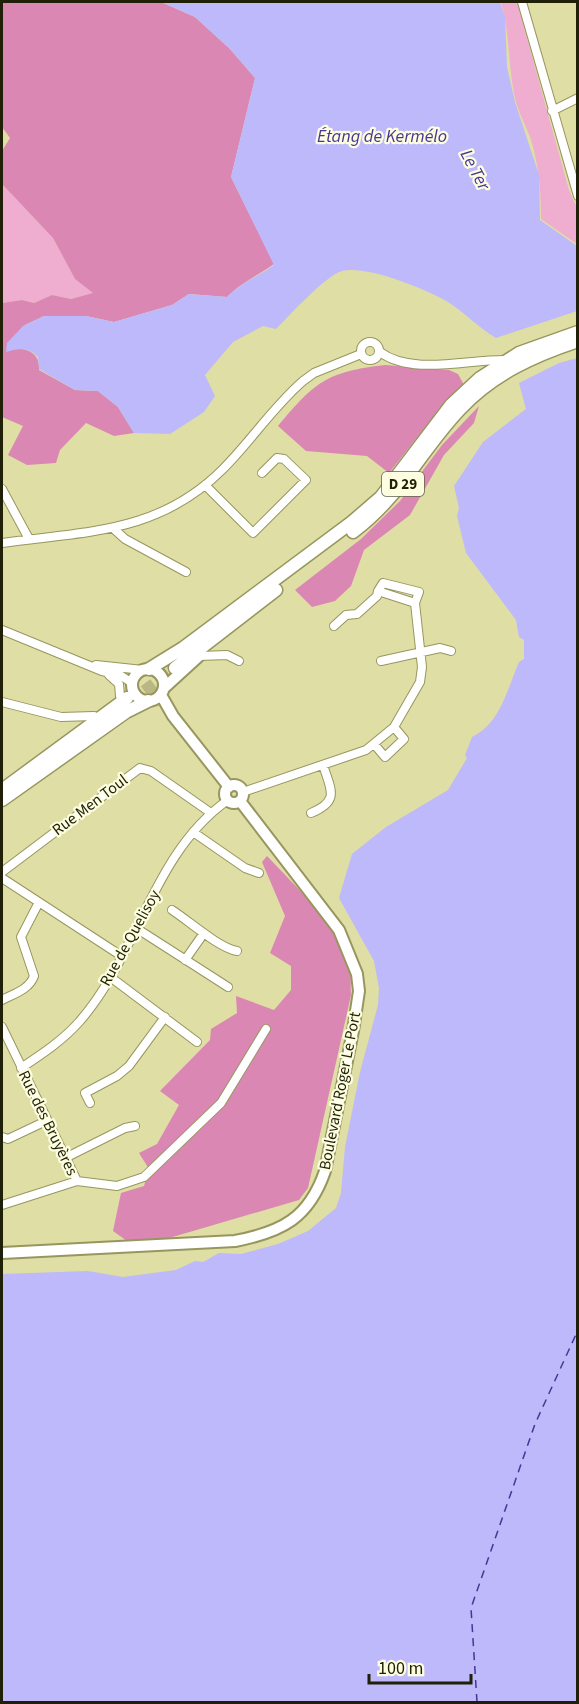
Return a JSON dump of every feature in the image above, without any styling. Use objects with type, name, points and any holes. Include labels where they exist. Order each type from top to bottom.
[{"type":"main road","name":"D 29","points":[[174,667],[280,582],[387,503],[459,410],[508,364],[578,332]]},
{"type":"main road","name":"D 29","points":[[508,364],[578,341]]},
{"type":"main road","points":[[199,656],[280,582]]},
{"type":"main road","points":[[146,670],[174,655],[280,582]]},
{"type":"main road","points":[[2,789],[128,693]]},
{"type":"main road","points":[[2,799],[128,693]]},
{"type":"main road","points":[[2,799],[126,712],[148,701]]},
{"type":"main road","points":[[2,789],[94,716]]},
{"type":"street","points":[[522,2],[578,196]]},
{"type":"street","points":[[552,111],[578,98]]},
{"type":"street","points":[[361,354],[363,346],[369,342],[377,345],[380,352],[399,362],[508,364]]},
{"type":"street","points":[[361,354],[367,360],[372,361],[380,352]]},
{"type":"street","points":[[2,543],[114,529],[166,512],[205,485],[303,381],[314,373],[361,354]]},
{"type":"street","points":[[205,485],[253,533],[306,480],[285,459],[277,458],[262,473]]},
{"type":"street","points":[[2,489],[29,540]]},
{"type":"street","points":[[114,529],[125,539],[186,572]]},
{"type":"street","points":[[242,796],[238,786],[229,787],[225,793],[228,800],[235,803],[242,796],[366,750],[394,727],[418,689],[422,667],[415,603],[378,591],[377,596],[357,614],[346,615],[334,626]]},
{"type":"street","points":[[2,630],[88,664],[102,671],[128,693],[148,701],[162,692],[199,656],[227,655],[240,661]]},
{"type":"street","points":[[381,661],[440,648],[451,651]]},
{"type":"street","points":[[88,664],[146,670],[160,675],[162,692],[172,716],[229,787]]},
{"type":"street","points":[[2,702],[61,717],[94,716],[128,693],[137,674],[146,670]]},
{"type":"street","points":[[102,671],[120,675],[128,693]]},
{"type":"street","points":[[374,744],[385,757],[404,739],[394,727]]},
{"type":"street","points":[[311,813],[327,806],[330,801],[331,792],[323,765]]},
{"type":"street","name":"Rue Men Toul","points":[[2,872],[140,768],[151,771],[211,813]]},
{"type":"street","name":"Boulevard Roger Le Port","points":[[2,1253],[235,1241],[259,1237],[272,1233],[293,1220],[311,1202],[320,1188],[353,1032],[359,991],[357,974],[339,930],[242,796]]},
{"type":"street","name":"Rue de Quelisoy","points":[[21,1068],[61,1040],[78,1023],[109,976],[174,856],[211,813],[228,800]]},
{"type":"street","points":[[193,832],[245,868],[259,873]]},
{"type":"street","points":[[2,878],[38,904],[120,956]]},
{"type":"street","points":[[2,1000],[28,986],[34,976],[21,937],[38,904]]},
{"type":"street","points":[[172,910],[230,950],[237,951]]},
{"type":"street","points":[[135,927],[228,987]]},
{"type":"street","points":[[185,960],[204,933]]},
{"type":"street","points":[[109,976],[197,1042]]},
{"type":"street","points":[[90,1103],[85,1093],[117,1076],[129,1066],[165,1017]]},
{"type":"street","name":"Rue des Bruyères","points":[[2,1027],[46,1121],[77,1180],[2,1205]]},
{"type":"street","points":[[77,1180],[117,1186],[144,1177],[222,1103],[266,1029]]},
{"type":"street","points":[[2,1137],[8,1139],[46,1121]]},
{"type":"street","points":[[65,1158],[124,1128],[135,1126]]},
{"type":"shaded area","points":[[2,2],[161,2],[195,17],[230,49],[255,78],[231,177],[274,264],[227,297],[189,294],[172,305],[114,322],[86,316],[44,316],[25,325],[17,348],[34,354],[39,370],[75,390],[98,391],[118,407],[134,433],[114,436],[86,423],[60,450],[56,463],[27,465],[8,455],[23,426],[2,417],[2,303],[22,300],[34,303],[52,295],[71,299],[93,293],[75,279],[53,238],[2,184],[2,151],[10,138],[2,127]]},
{"type":"shaded area","points":[[501,2],[517,2],[569,190],[577,208],[577,244],[541,219],[537,168],[530,137],[515,98]]},
{"type":"shaded area","points":[[2,184],[53,238],[75,279],[94,293],[71,299],[52,295],[34,303],[22,300],[2,303]]},
{"type":"shaded area","points":[[385,365],[449,370],[458,374],[464,385],[430,421],[389,473],[367,456],[306,451],[278,426],[302,399],[323,382],[349,371]]},
{"type":"shaded area","points":[[479,406],[474,423],[444,455],[410,515],[364,550],[351,586],[335,601],[312,607],[295,590],[361,539],[400,501],[442,445]]},
{"type":"shaded area","points":[[267,856],[302,892],[324,919],[342,948],[350,970],[351,995],[308,1188],[299,1200],[159,1241],[127,1241],[113,1231],[121,1193],[144,1186],[149,1169],[139,1153],[157,1144],[179,1105],[160,1091],[210,1040],[211,1029],[237,1013],[236,996],[274,1010],[291,990],[291,966],[270,953],[285,916],[262,862]]},
{"type":"water","name":"Étang de Kermélo","points":[[161,2],[500,2],[505,17],[507,67],[515,102],[539,175],[540,220],[577,246],[577,311],[496,338],[448,302],[426,291],[396,279],[366,271],[342,271],[326,280],[276,329],[263,326],[233,342],[205,375],[215,396],[204,412],[170,434],[134,433],[118,407],[98,391],[75,390],[39,369],[38,357],[31,351],[19,349],[6,352],[7,343],[23,326],[44,316],[86,316],[114,322],[172,305],[189,294],[227,297],[244,283],[274,265],[231,177],[255,78],[230,49],[195,17]]},
{"type":"water","points":[[577,358],[577,1702],[2,1702],[2,1274],[88,1271],[123,1277],[176,1270],[195,1261],[203,1262],[219,1253],[241,1254],[278,1244],[308,1231],[336,1208],[341,1193],[345,1147],[360,1072],[378,1005],[379,988],[374,961],[339,898],[352,854],[386,827],[448,790],[467,758],[465,755],[472,737],[482,731],[496,715],[519,662],[524,659],[524,640],[519,637],[516,620],[466,553],[457,516],[459,508],[454,486],[483,442],[526,409],[519,383],[559,363]]},
{"type":"ferry route","points":[[477,1702],[471,1608],[535,1424],[578,1330]]},
{"type":"tunnel","points":[[130,702],[175,668]]},
{"type":"water label","name":"Le Ter","points":[[475,170]]}]
